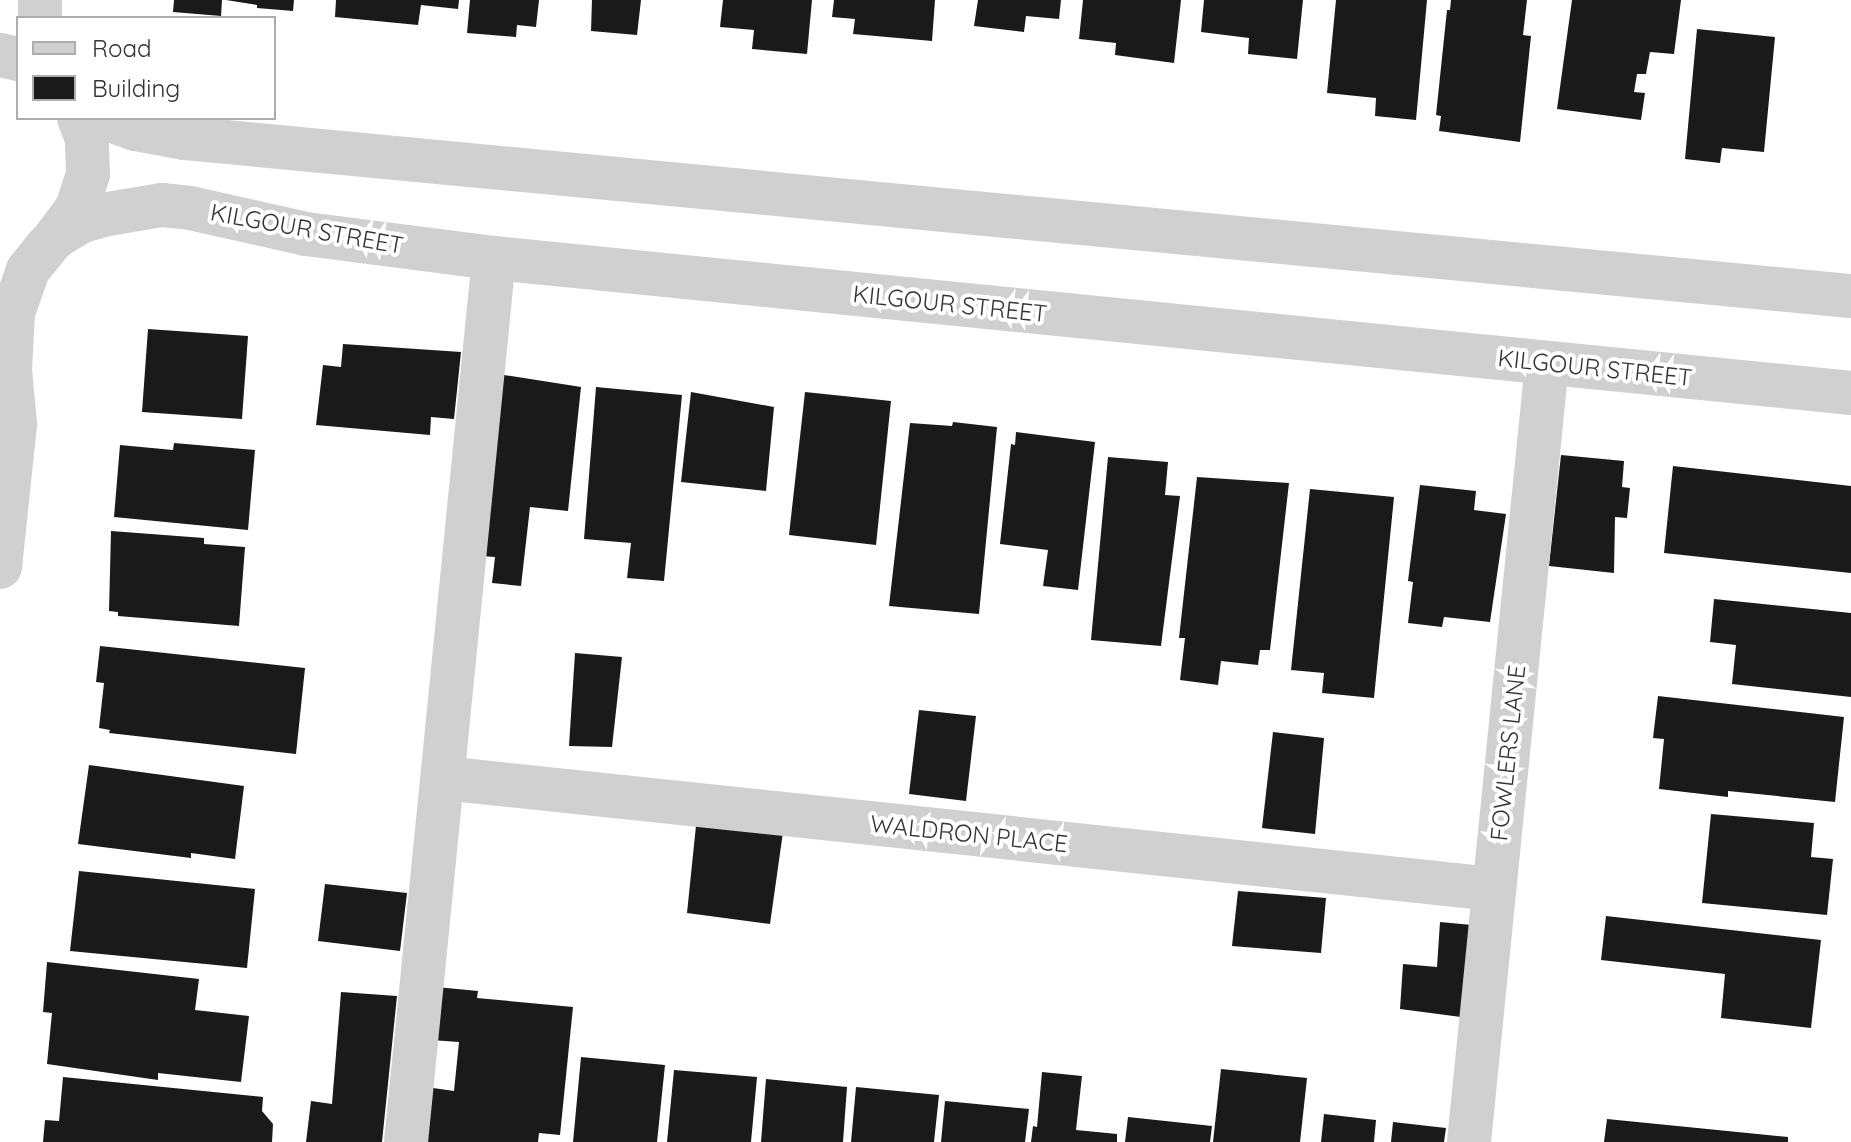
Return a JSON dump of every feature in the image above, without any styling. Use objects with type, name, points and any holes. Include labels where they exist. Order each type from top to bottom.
[{"type":"street","points":[[0,567],[15,424],[10,370],[13,313],[28,270],[77,208],[88,174],[87,139],[80,120]]},
{"type":"street","points":[[111,120],[136,129],[185,138],[1851,296]]},
{"type":"street","name":"KILGOUR STREET","points":[[0,267],[19,262],[95,217],[162,205],[216,213],[306,234],[494,258],[1851,393]]},
{"type":"street","points":[[406,1142],[494,258]]},
{"type":"street","name":"FOWLERS LANE","points":[[1469,1142],[1547,363]]},
{"type":"street","name":"WALDRON PLACE","points":[[443,778],[1494,889]]},
{"type":"building","points":[[174,0],[222,0],[221,16],[173,12]]},
{"type":"building","points":[[226,0],[294,0],[293,11],[257,8],[257,5]]},
{"type":"building","points":[[336,0],[459,0],[458,9],[421,5],[418,25],[335,17]]},
{"type":"building","points":[[470,0],[539,0],[536,27],[517,25],[516,37],[467,33]]},
{"type":"building","points":[[592,0],[641,0],[637,35],[591,31]]},
{"type":"building","points":[[723,0],[812,0],[807,54],[752,49],[754,30],[720,27]]},
{"type":"building","points":[[834,0],[935,0],[932,41],[853,34],[855,19],[832,17]]},
{"type":"building","points":[[978,0],[1061,0],[1059,19],[1026,16],[1024,32],[974,26]]},
{"type":"building","points":[[1083,0],[1181,0],[1174,63],[1115,55],[1116,43],[1079,39]]},
{"type":"building","points":[[1204,0],[1303,0],[1297,59],[1248,54],[1249,38],[1201,32]]},
{"type":"building","points":[[1336,0],[1427,0],[1416,120],[1375,116],[1376,98],[1327,93]]},
{"type":"building","points":[[1451,0],[1527,0],[1523,35],[1531,36],[1520,142],[1439,131],[1441,116],[1436,115],[1447,10],[1450,10]]},
{"type":"building","points":[[1572,0],[1681,0],[1674,54],[1650,52],[1646,74],[1637,74],[1634,92],[1645,93],[1641,120],[1557,109]]},
{"type":"building","points":[[1697,29],[1775,37],[1764,152],[1722,148],[1720,163],[1685,159]]},
{"type":"building","points":[[148,329],[248,336],[242,419],[142,412]]},
{"type":"building","points":[[343,344],[461,352],[454,419],[431,417],[430,435],[316,425],[323,365],[341,367]]},
{"type":"building","points":[[498,374],[581,387],[568,511],[530,507],[521,586],[492,583],[495,557],[480,556]]},
{"type":"building","points":[[596,387],[682,395],[664,581],[627,578],[631,543],[584,539]]},
{"type":"building","points":[[691,392],[774,407],[766,491],[681,482]]},
{"type":"building","points":[[805,392],[891,401],[876,545],[789,535]]},
{"type":"building","points":[[953,422],[997,427],[979,614],[889,606],[910,423],[952,426]]},
{"type":"building","points":[[1016,432],[1095,442],[1078,590],[1043,586],[1048,550],[1000,544],[1011,444],[1015,445]]},
{"type":"building","points":[[174,443],[255,450],[248,530],[114,517],[120,445],[173,450]]},
{"type":"building","points":[[1561,455],[1624,461],[1622,487],[1630,488],[1627,518],[1615,517],[1614,573],[1549,566]]},
{"type":"building","points":[[1108,457],[1168,462],[1165,495],[1180,496],[1161,646],[1091,640]]},
{"type":"building","points":[[1673,466],[1851,486],[1851,573],[1664,553]]},
{"type":"building","points":[[1197,477],[1289,483],[1270,650],[1260,650],[1258,665],[1221,661],[1218,685],[1180,680],[1185,638],[1179,638]]},
{"type":"building","points":[[1420,485],[1476,491],[1474,510],[1506,514],[1490,622],[1444,617],[1442,627],[1408,623],[1413,582],[1408,581]]},
{"type":"building","points":[[1310,489],[1394,497],[1374,698],[1322,693],[1324,673],[1291,670]]},
{"type":"building","points":[[111,531],[204,538],[204,544],[245,547],[239,626],[118,616],[118,612],[109,611]]},
{"type":"building","points":[[1714,599],[1851,613],[1851,697],[1732,684],[1736,645],[1710,642]]},
{"type":"building","points":[[100,646],[305,668],[296,754],[109,733],[110,730],[99,728],[104,683],[96,682]]},
{"type":"building","points":[[575,653],[622,657],[612,747],[569,746]]},
{"type":"building","points":[[1658,696],[1844,717],[1835,802],[1728,791],[1728,797],[1659,789],[1664,739],[1653,738]]},
{"type":"building","points":[[919,710],[976,716],[966,801],[909,794]]},
{"type":"building","points":[[1273,732],[1324,738],[1315,834],[1262,828]]},
{"type":"building","points":[[89,765],[244,786],[235,859],[191,853],[191,858],[78,844]]},
{"type":"building","points":[[1711,814],[1814,823],[1811,857],[1833,859],[1827,915],[1702,903]]},
{"type":"building","points":[[697,816],[784,825],[770,924],[687,913]]},
{"type":"building","points":[[79,871],[255,889],[247,968],[70,951]]},
{"type":"building","points":[[325,884],[407,893],[400,951],[318,941]]},
{"type":"building","points":[[1238,891],[1326,898],[1321,953],[1232,946]]},
{"type":"building","points":[[1606,916],[1821,940],[1811,1028],[1721,1018],[1725,974],[1601,960]]},
{"type":"building","points":[[1440,922],[1472,925],[1461,1017],[1400,1009],[1403,964],[1437,967]]},
{"type":"building","points":[[47,962],[199,979],[195,1010],[249,1016],[241,1082],[158,1073],[158,1080],[47,1064],[52,1013],[43,1012]]},
{"type":"building","points":[[436,987],[478,991],[477,998],[573,1007],[560,1135],[539,1133],[538,1142],[420,1142],[426,1087],[454,1091],[459,1042],[431,1040]]},
{"type":"building","points":[[341,992],[397,996],[382,1142],[306,1142],[311,1101],[332,1104]]},
{"type":"building","points":[[581,1057],[665,1065],[657,1142],[573,1142]]},
{"type":"building","points":[[1221,1069],[1307,1078],[1300,1142],[1213,1142]]},
{"type":"building","points":[[674,1070],[757,1077],[751,1142],[667,1142]]},
{"type":"building","points":[[1042,1072],[1082,1076],[1076,1130],[1117,1134],[1117,1142],[1031,1142],[1033,1126],[1037,1127]]},
{"type":"building","points":[[63,1077],[263,1097],[262,1111],[273,1124],[272,1142],[43,1142],[45,1120],[59,1121]]},
{"type":"building","points":[[766,1079],[847,1087],[843,1142],[761,1142]]},
{"type":"building","points":[[856,1087],[939,1095],[934,1142],[851,1142]]},
{"type":"building","points":[[945,1101],[1029,1109],[1025,1142],[941,1142]]},
{"type":"building","points":[[1324,1114],[1376,1120],[1374,1142],[1321,1142]]},
{"type":"building","points":[[1128,1117],[1212,1126],[1210,1142],[1125,1142]]},
{"type":"building","points":[[1607,1119],[1788,1137],[1788,1142],[1604,1142]]},
{"type":"building","points":[[1393,1122],[1446,1128],[1444,1142],[1391,1142]]}]
